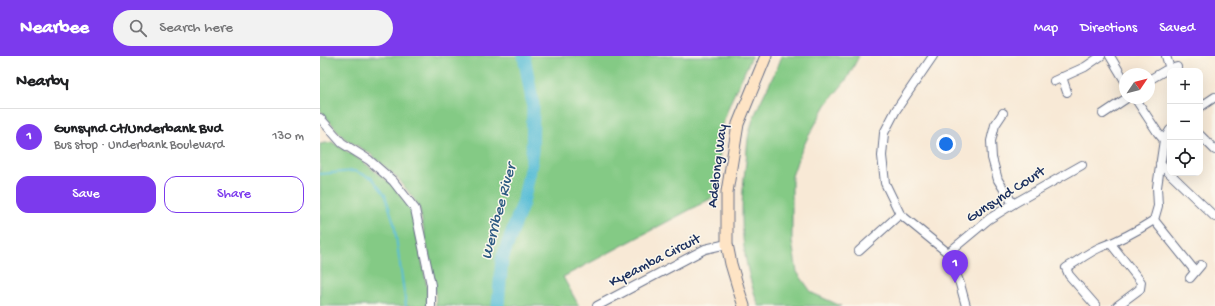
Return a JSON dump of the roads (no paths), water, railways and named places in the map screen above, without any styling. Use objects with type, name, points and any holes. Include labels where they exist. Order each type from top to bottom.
[{"type":"street","name":"Adelong Way","points":[[744,306],[731,264],[727,244],[727,192],[738,124],[766,56]]},
{"type":"street","points":[[933,56],[896,110],[884,133],[882,156],[885,183],[900,214],[948,253],[960,284],[966,306]]},
{"type":"street","points":[[1067,92],[1058,79],[1085,67],[1101,56]]},
{"type":"street","points":[[1110,56],[1119,70]]},
{"type":"street","points":[[1155,77],[1173,68],[1166,56]]},
{"type":"street","points":[[1203,105],[1215,97]]},
{"type":"street","points":[[1103,114],[1119,103]]},
{"type":"street","points":[[1139,104],[1164,140]]},
{"type":"street","points":[[1003,113],[994,125],[991,140],[992,158],[998,180],[1013,204]]},
{"type":"street","points":[[320,118],[342,143],[369,160],[394,181],[415,209],[431,285],[430,306]]},
{"type":"street","points":[[1096,306],[1066,268],[1154,220],[1158,206],[1157,187],[1160,164],[1164,140],[1167,135]]},
{"type":"street","points":[[1203,138],[1215,150]]},
{"type":"street","points":[[1160,164],[1215,217]]},
{"type":"street","name":"Gunsynd Court","points":[[948,253],[989,220],[1013,204],[1082,165]]},
{"type":"street","points":[[859,251],[900,214]]},
{"type":"street","points":[[1154,220],[1192,274],[1201,265]]},
{"type":"street","name":"Kyeamba Circuit","points":[[597,306],[705,249],[727,244]]},
{"type":"street","points":[[1110,244],[1141,282],[1140,289],[1123,305]]},
{"type":"waterway","name":"Werribee River","points":[[498,306],[502,259],[523,203],[532,160],[533,105],[524,56]]},
{"type":"waterway","points":[[320,174],[354,171],[372,178],[385,195],[394,223],[406,306]]},
{"type":"place","name":"Gunsynd Ct/Underbank Bvd","points":[[955,283]]}]
